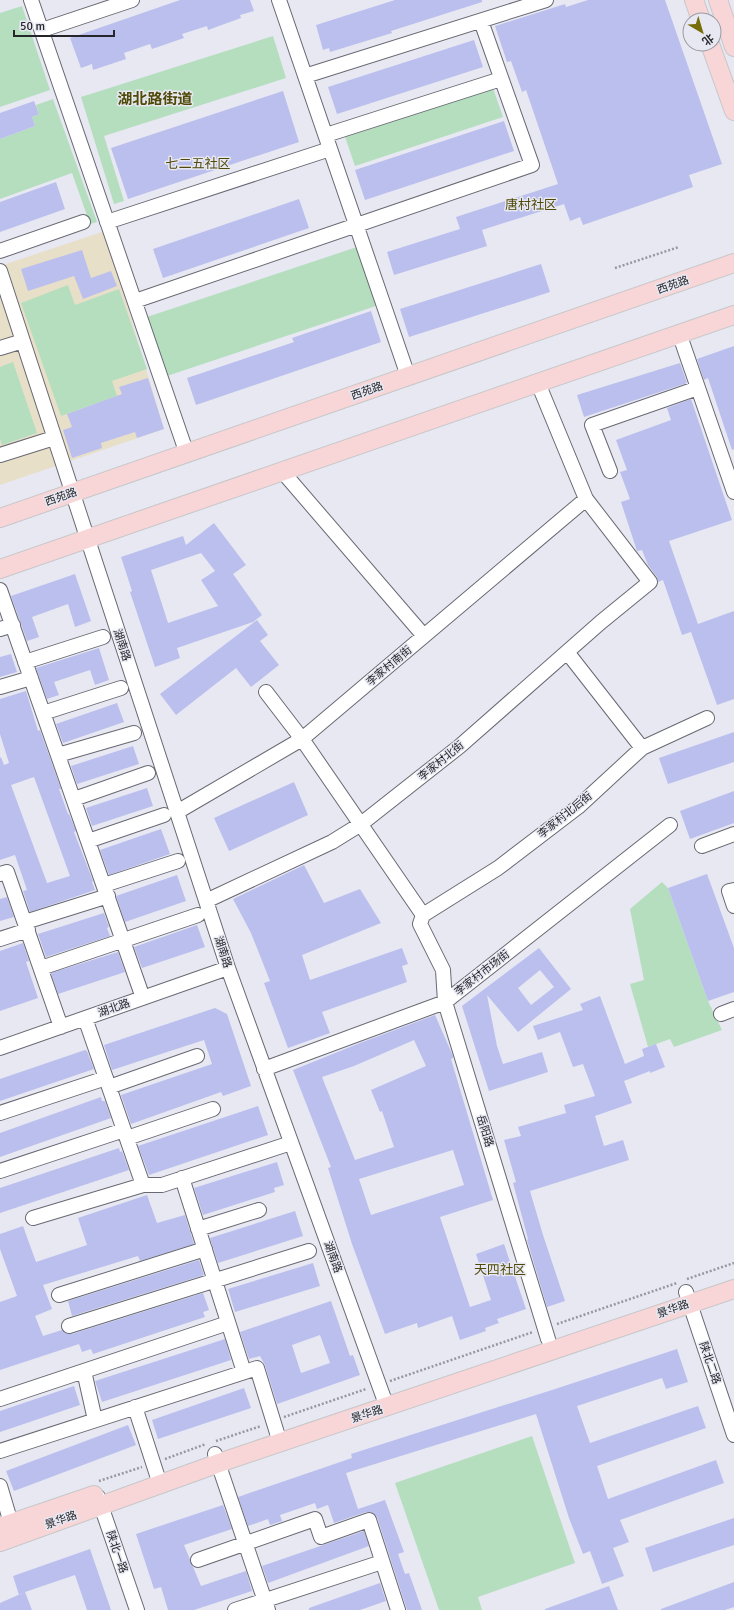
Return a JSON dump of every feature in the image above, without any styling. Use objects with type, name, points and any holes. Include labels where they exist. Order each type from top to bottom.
[{"type":"main road","points":[[694,0],[698,12]]},
{"type":"main road","points":[[718,0],[734,47]]},
{"type":"main road","points":[[713,52],[734,111]]},
{"type":"main road","name":"西苑路","points":[[0,518],[734,263]]},
{"type":"main road","points":[[0,569],[734,315]]},
{"type":"main road","name":"景华路","points":[[6,1525],[99,1500],[217,1458],[687,1298],[734,1276]]},
{"type":"main road","name":"景华路","points":[[0,1542],[157,1474],[217,1458],[277,1433],[385,1401],[548,1339],[687,1298],[734,1289]]},
{"type":"street","points":[[31,0],[187,454]]},
{"type":"street","points":[[42,30],[132,0]]},
{"type":"street","points":[[279,0],[408,376]]},
{"type":"street","points":[[305,76],[546,0]]},
{"type":"street","points":[[135,301],[532,165],[481,21]]},
{"type":"street","points":[[326,135],[501,79]]},
{"type":"street","points":[[107,222],[330,149]]},
{"type":"street","points":[[0,251],[83,222]]},
{"type":"street","name":"湖南路","points":[[0,271],[87,539],[170,814],[206,901],[264,1069],[385,1401]]},
{"type":"street","points":[[679,333],[734,492]]},
{"type":"street","points":[[0,348],[23,341]]},
{"type":"street","points":[[538,383],[586,499]]},
{"type":"street","points":[[610,471],[592,425],[698,388]]},
{"type":"street","points":[[0,455],[54,438]]},
{"type":"street","points":[[282,471],[424,636]]},
{"type":"street","name":"李家村北街","points":[[206,901],[332,842],[361,824],[460,746],[567,652],[650,582],[586,499]]},
{"type":"street","name":"李家村南街","points":[[88,841],[170,814],[302,739],[586,499]]},
{"type":"street","points":[[0,590],[6,627],[25,662],[31,678],[143,998]]},
{"type":"street","points":[[25,662],[103,637]]},
{"type":"street","points":[[567,652],[642,748]]},
{"type":"street","points":[[0,687],[31,678]]},
{"type":"street","points":[[43,713],[121,688]]},
{"type":"street","name":"岳阳路","points":[[266,692],[302,739],[361,824],[421,919],[443,970],[446,1002],[548,1339]]},
{"type":"street","name":"李家村北后街","points":[[421,919],[498,868],[578,807],[642,748],[707,718]]},
{"type":"street","points":[[58,755],[134,732]]},
{"type":"street","points":[[74,799],[148,773]]},
{"type":"street","name":"李家村市场街","points":[[264,1069],[446,1002],[670,825]]},
{"type":"street","points":[[702,846],[734,834]]},
{"type":"street","points":[[0,939],[106,890],[178,860]]},
{"type":"street","points":[[0,874],[7,872],[62,1026]]},
{"type":"street","points":[[734,890],[729,891],[734,906]]},
{"type":"street","points":[[41,968],[198,915]]},
{"type":"street","name":"湖北路","points":[[0,1048],[228,968]]},
{"type":"street","points":[[721,1014],[734,1009]]},
{"type":"street","points":[[85,1018],[143,1185]]},
{"type":"street","points":[[0,1113],[197,1056]]},
{"type":"street","points":[[0,1171],[213,1109]]},
{"type":"street","points":[[33,1218],[143,1185],[162,1185],[291,1143]]},
{"type":"street","points":[[182,1178],[244,1372]]},
{"type":"street","points":[[198,1229],[259,1210]]},
{"type":"street","points":[[59,1295],[205,1249]]},
{"type":"street","points":[[69,1326],[309,1251]]},
{"type":"street","name":"陕北二路","points":[[687,1298],[734,1435]]},
{"type":"street","points":[[0,1399],[228,1323]]},
{"type":"street","points":[[0,1451],[257,1368],[277,1433]]},
{"type":"street","points":[[84,1371],[95,1420]]},
{"type":"street","points":[[135,1407],[157,1474]]},
{"type":"street","points":[[217,1458],[266,1605]]},
{"type":"street","points":[[0,1486],[6,1525]]},
{"type":"street","name":"陕北一路","points":[[99,1500],[137,1610]]},
{"type":"street","points":[[198,1560],[315,1519],[321,1537],[369,1520],[398,1610]]},
{"type":"street","points":[[235,1610],[266,1605],[382,1562]]},
{"type":"path","points":[[615,268],[678,248]]},
{"type":"shaded area","points":[[105,231],[164,429],[0,485],[0,266]]},
{"type":"green space","points":[[22,6],[50,90],[0,107],[0,13]]},
{"type":"green space","points":[[273,36],[286,78],[104,136],[124,201],[114,204],[81,97]]},
{"type":"green space","points":[[493,88],[503,117],[355,166],[345,137]]},
{"type":"green space","points":[[53,99],[97,222],[90,224],[72,173],[0,199],[0,139],[35,126],[32,117],[39,114],[36,105]]},
{"type":"green space","points":[[357,247],[376,306],[167,376],[147,317]]},
{"type":"green space","points":[[68,285],[75,305],[119,289],[147,369],[112,381],[117,396],[61,416],[21,303]]},
{"type":"green space","points":[[13,362],[37,433],[2,445],[0,439],[0,367]]},
{"type":"green space","points":[[662,882],[668,888],[708,1001],[722,1030],[674,1047],[670,1039],[648,1047],[630,984],[644,980],[630,909]]},
{"type":"green space","points":[[532,1436],[575,1563],[478,1597],[482,1610],[439,1610],[395,1483]]},
{"type":"building","points":[[180,0],[250,0],[254,11],[240,15],[241,18],[208,30],[207,26],[182,34],[184,38],[152,49],[150,44],[124,53],[126,59],[93,70],[92,64],[81,68],[70,38]]},
{"type":"building","points":[[395,0],[482,0],[482,2],[391,31],[392,33],[330,52],[329,48],[323,50],[316,25]]},
{"type":"building","points":[[588,0],[665,0],[722,164],[689,175],[693,187],[583,225],[580,217],[570,221],[564,204],[482,230],[487,246],[394,275],[387,252],[460,229],[456,217],[558,184],[526,90],[522,92],[511,61],[507,62],[495,26],[565,4],[566,7]]},
{"type":"building","points":[[474,40],[483,67],[337,114],[328,87]]},
{"type":"building","points":[[283,91],[299,142],[128,199],[111,148]]},
{"type":"building","points":[[34,101],[39,114],[32,117],[35,126],[0,139],[0,113]]},
{"type":"building","points":[[504,121],[514,151],[365,200],[355,170]]},
{"type":"building","points":[[56,182],[65,209],[0,232],[0,202]]},
{"type":"building","points":[[299,199],[309,228],[163,278],[153,249]]},
{"type":"building","points":[[82,250],[91,278],[111,271],[117,286],[83,299],[74,276],[28,291],[21,269]]},
{"type":"building","points":[[541,264],[550,292],[409,337],[400,309]]},
{"type":"building","points":[[371,311],[381,342],[196,405],[187,378],[294,342],[292,338]]},
{"type":"building","points":[[734,346],[734,449],[732,450],[708,378],[704,380],[697,359]]},
{"type":"building","points":[[680,363],[687,383],[584,417],[577,395]]},
{"type":"building","points":[[148,378],[164,429],[137,438],[135,432],[101,443],[102,448],[72,458],[63,430],[72,427],[67,414],[122,394],[119,387]]},
{"type":"building","points":[[691,399],[732,520],[669,541],[698,624],[734,611],[734,699],[717,705],[691,632],[682,635],[663,580],[658,582],[657,577],[648,565],[642,550],[637,551],[621,502],[630,499],[620,472],[627,470],[616,440],[671,420],[667,408]]},
{"type":"building","points":[[214,523],[246,565],[233,574],[262,615],[253,622],[177,648],[180,658],[155,667],[130,592],[132,591],[121,557],[183,536],[186,545]],"holes":[[[201,553],[215,571],[201,580],[218,606],[168,623],[151,570]]]},
{"type":"building","points":[[75,574],[91,621],[75,627],[68,604],[32,617],[39,637],[27,641],[11,596]]},
{"type":"building","points":[[257,620],[268,635],[260,641],[279,665],[251,687],[236,668],[176,715],[160,694]]},
{"type":"building","points":[[99,648],[109,680],[95,685],[90,670],[54,682],[59,695],[47,699],[36,668]]},
{"type":"building","points":[[11,654],[17,672],[0,677],[0,657]]},
{"type":"building","points":[[26,691],[38,731],[40,730],[61,789],[59,789],[76,831],[74,832],[95,890],[30,912],[23,891],[27,890],[15,855],[0,860],[0,758],[1,757],[4,765],[9,763],[0,734],[0,699]],"holes":[[[34,777],[70,876],[47,883],[11,785]]]},
{"type":"building","points":[[117,703],[124,722],[63,743],[56,724]]},
{"type":"building","points":[[734,732],[734,762],[668,784],[659,758]]},
{"type":"building","points":[[133,746],[139,764],[77,784],[71,766]]},
{"type":"building","points":[[294,782],[308,815],[229,851],[214,818]]},
{"type":"building","points":[[147,788],[153,806],[92,826],[86,808]]},
{"type":"building","points":[[734,791],[734,823],[690,839],[680,811]]},
{"type":"building","points":[[161,829],[170,854],[109,875],[100,850]]},
{"type":"building","points":[[304,865],[324,903],[360,889],[381,923],[302,955],[310,980],[402,948],[408,964],[402,966],[407,982],[322,1012],[330,1033],[288,1048],[264,983],[270,981],[251,933],[233,899]]},
{"type":"building","points":[[707,874],[734,948],[734,992],[708,1001],[668,888]]},
{"type":"building","points":[[177,875],[186,901],[125,922],[116,896]]},
{"type":"building","points":[[7,897],[14,917],[0,921],[0,899]]},
{"type":"building","points":[[104,913],[109,927],[107,928],[110,936],[46,957],[38,934]]},
{"type":"building","points":[[197,925],[205,947],[142,968],[134,947]]},
{"type":"building","points":[[23,943],[29,961],[26,962],[38,998],[0,1011],[0,951]]},
{"type":"building","points":[[539,948],[571,989],[518,1032],[487,995],[497,1046],[503,1064],[542,1052],[548,1072],[489,1091],[462,1006]],"holes":[[[540,970],[554,987],[531,1005],[518,988]]]},
{"type":"building","points":[[118,952],[125,972],[58,994],[51,973]]},
{"type":"building","points":[[600,996],[625,1064],[644,1056],[642,1049],[656,1044],[665,1067],[624,1081],[632,1103],[595,1116],[604,1146],[623,1140],[629,1160],[530,1191],[565,1301],[547,1307],[527,1240],[528,1239],[513,1183],[516,1182],[504,1140],[521,1136],[518,1127],[566,1113],[564,1105],[595,1096],[583,1064],[573,1067],[560,1032],[538,1040],[533,1026],[583,1010],[580,1004]]},
{"type":"building","points":[[215,1008],[227,1014],[251,1086],[223,1096],[221,1092],[131,1124],[121,1095],[212,1064],[204,1040],[112,1070],[104,1045]]},
{"type":"building","points":[[435,1015],[453,1056],[451,1059],[493,1200],[440,1217],[470,1307],[491,1300],[476,1254],[504,1244],[526,1309],[497,1319],[499,1323],[485,1328],[486,1331],[460,1340],[452,1316],[418,1328],[417,1323],[385,1334],[352,1244],[328,1168],[331,1167],[293,1070]],"holes":[[[414,1040],[426,1066],[371,1090],[380,1112],[382,1111],[394,1147],[355,1160],[322,1077],[354,1066]],[[453,1150],[464,1185],[371,1215],[359,1179]]]},
{"type":"building","points":[[85,1050],[87,1051],[94,1069],[0,1101],[0,1079]]},
{"type":"building","points":[[101,1097],[102,1101],[105,1101],[111,1118],[0,1157],[0,1133]]},
{"type":"building","points":[[258,1106],[268,1135],[149,1175],[138,1146]]},
{"type":"building","points":[[119,1148],[120,1152],[122,1151],[129,1170],[0,1213],[0,1188]]},
{"type":"building","points":[[277,1162],[284,1185],[274,1188],[275,1192],[203,1215],[194,1188]]},
{"type":"building","points":[[147,1195],[157,1223],[185,1215],[194,1244],[140,1261],[138,1256],[43,1285],[52,1309],[35,1316],[43,1336],[62,1330],[67,1334],[72,1334],[203,1293],[209,1310],[203,1312],[205,1317],[93,1354],[91,1349],[82,1352],[79,1344],[0,1370],[0,1302],[17,1296],[0,1249],[0,1234],[23,1226],[36,1262],[87,1245],[78,1218]]},
{"type":"building","points":[[295,1211],[303,1236],[218,1263],[210,1238]]},
{"type":"building","points":[[199,1260],[204,1275],[72,1316],[68,1301]]},
{"type":"building","points":[[313,1263],[320,1286],[235,1312],[228,1289]]},
{"type":"building","points":[[331,1301],[350,1356],[353,1355],[360,1375],[277,1404],[265,1365],[260,1356],[249,1359],[240,1332]],"holes":[[[320,1335],[330,1363],[301,1373],[292,1345]]]},
{"type":"building","points":[[225,1339],[231,1360],[102,1402],[95,1381]]},
{"type":"building","points":[[677,1349],[688,1382],[666,1389],[662,1378],[577,1406],[590,1443],[698,1406],[706,1428],[597,1466],[608,1499],[716,1460],[724,1483],[620,1520],[629,1542],[613,1548],[624,1576],[602,1584],[590,1551],[583,1554],[569,1518],[536,1414],[346,1473],[358,1509],[385,1500],[404,1552],[398,1554],[405,1574],[409,1573],[422,1610],[407,1610],[377,1517],[371,1512],[366,1512],[334,1523],[328,1505],[317,1509],[315,1503],[280,1515],[282,1521],[270,1525],[268,1519],[248,1526],[238,1497],[352,1458],[351,1454]]},
{"type":"building","points":[[74,1386],[80,1405],[0,1432],[0,1411]]},
{"type":"building","points":[[244,1388],[251,1408],[158,1439],[152,1420]]},
{"type":"building","points":[[128,1425],[136,1445],[14,1491],[6,1471]]},
{"type":"building","points":[[223,1505],[232,1529],[184,1545],[201,1586],[246,1571],[252,1591],[194,1610],[168,1610],[161,1587],[154,1589],[136,1534]]},
{"type":"building","points":[[734,1518],[734,1545],[653,1572],[645,1548]]},
{"type":"building","points":[[364,1531],[369,1546],[268,1583],[262,1566]]},
{"type":"building","points":[[90,1549],[111,1610],[87,1610],[75,1575],[25,1592],[32,1610],[0,1610],[0,1603],[19,1595],[13,1576]]},
{"type":"building","points":[[734,1582],[734,1607],[725,1610],[661,1610],[661,1609]]},
{"type":"building","points":[[380,1583],[386,1601],[360,1610],[309,1610],[309,1608]]},
{"type":"building","points":[[609,1586],[618,1610],[545,1610],[545,1609]]},
{"type":"district","name":"湖北路街道","points":[[155,99]]},
{"type":"district","name":"七二五社区","points":[[198,164]]},
{"type":"district","name":"唐村社区","points":[[531,205]]},
{"type":"district","name":"天四社区","points":[[500,1270]]}]
